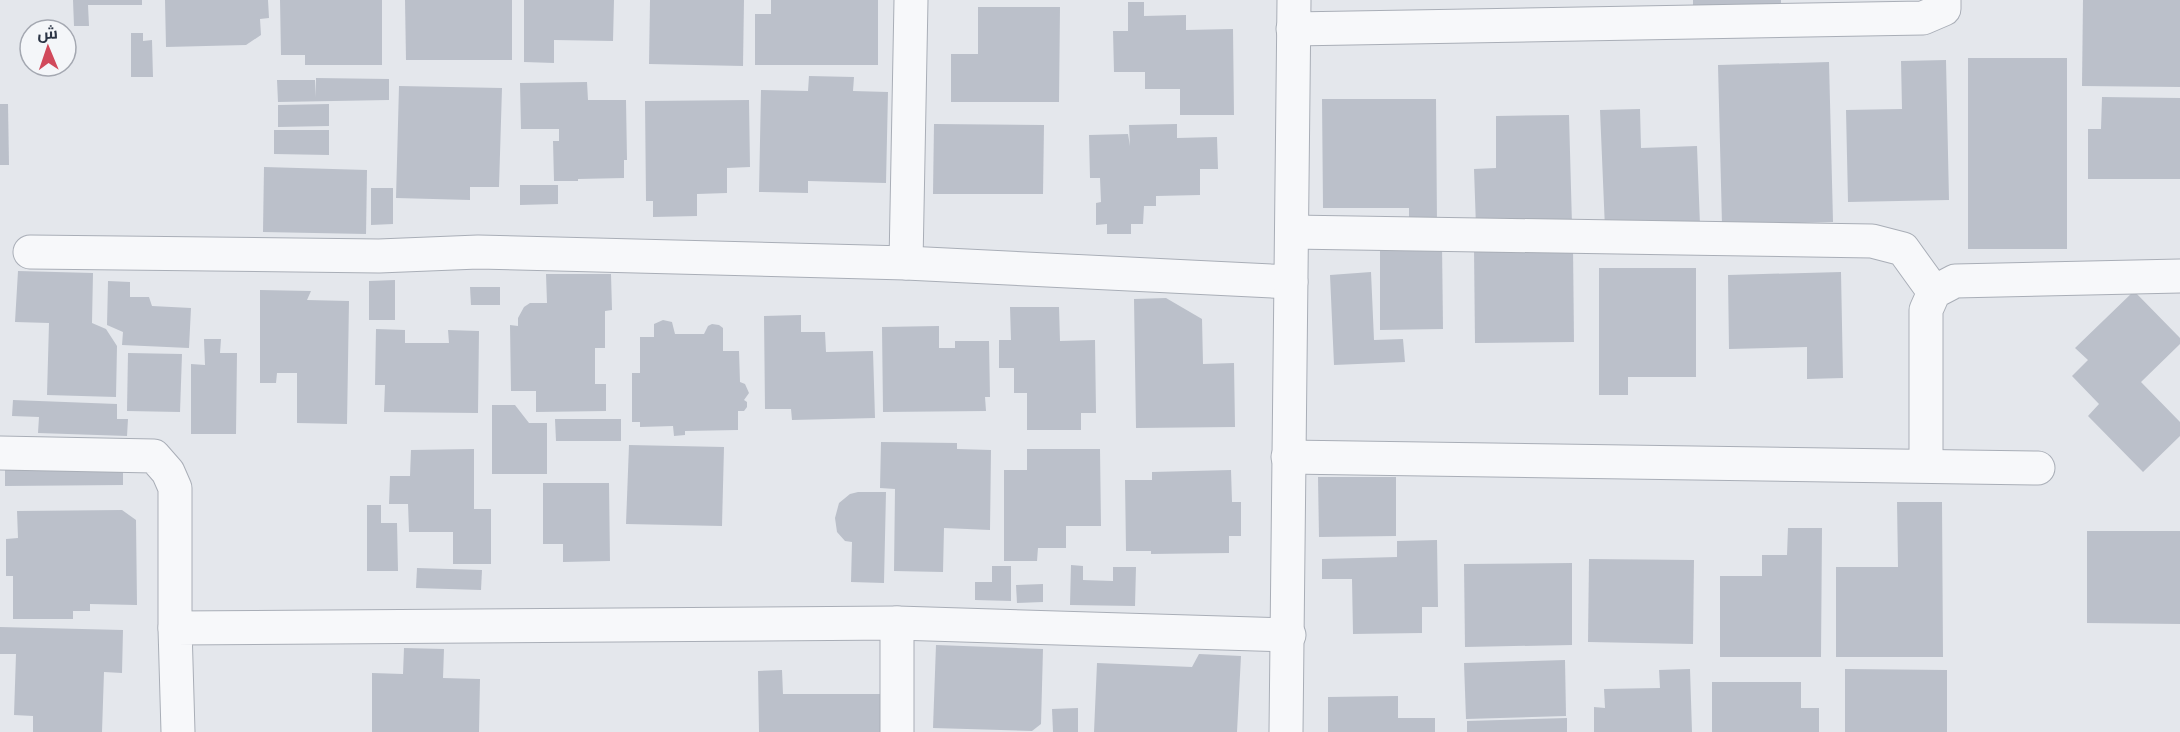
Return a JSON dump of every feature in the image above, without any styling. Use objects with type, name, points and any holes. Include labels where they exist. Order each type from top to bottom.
[{"type":"street","points":[[906,263],[910,0]]},
{"type":"street","points":[[1286,732],[1289,635],[1288,457],[1293,14],[1923,18],[1944,9],[1944,0]]},
{"type":"street","points":[[1292,232],[1872,241],[1903,249],[1934,291]]},
{"type":"street","points":[[30,252],[380,256],[478,252],[906,263],[1290,282]]},
{"type":"street","points":[[1926,465],[1926,310],[1934,291],[1955,281],[2180,276]]},
{"type":"street","points":[[0,453],[154,456],[168,472],[175,488],[177,732]]},
{"type":"street","points":[[1288,457],[2038,468]]},
{"type":"street","points":[[175,628],[897,623],[1289,635]]},
{"type":"street","points":[[897,623],[897,732]]},
{"type":"building","points":[[73,0],[142,0],[142,5],[88,5],[89,26],[78,26],[78,18],[74,18]]},
{"type":"building","points":[[165,0],[268,0],[269,18],[260,19],[261,35],[246,45],[166,47]]},
{"type":"building","points":[[280,0],[382,0],[382,65],[305,65],[305,55],[281,55]]},
{"type":"building","points":[[405,0],[512,0],[512,60],[406,60]]},
{"type":"building","points":[[524,0],[614,0],[613,41],[554,40],[554,63],[524,62]]},
{"type":"building","points":[[650,0],[744,0],[743,66],[649,64]]},
{"type":"building","points":[[771,0],[878,0],[878,65],[755,65],[755,14],[771,14]]},
{"type":"building","points":[[1693,0],[1781,0],[1781,8],[1693,7]]},
{"type":"building","points":[[2083,0],[2180,0],[2180,87],[2082,86]]},
{"type":"building","points":[[1128,2],[1144,2],[1144,16],[1186,15],[1186,30],[1233,29],[1234,115],[1180,115],[1180,89],[1145,89],[1145,72],[1114,72],[1113,31],[1128,31]]},
{"type":"building","points":[[978,7],[1060,7],[1059,102],[951,102],[951,54],[978,54]]},
{"type":"building","points":[[131,33],[143,33],[143,41],[152,40],[153,77],[131,77]]},
{"type":"building","points":[[1968,58],[2067,58],[2067,249],[1968,249]]},
{"type":"building","points":[[1946,60],[1949,200],[1848,202],[1846,110],[1902,109],[1901,61]]},
{"type":"building","points":[[1829,62],[1833,222],[1722,225],[1718,65]]},
{"type":"building","points":[[809,76],[854,77],[853,91],[888,92],[886,183],[808,181],[808,193],[759,192],[761,90],[808,91]]},
{"type":"building","points":[[316,78],[389,79],[389,100],[278,102],[277,80],[315,80],[316,97]]},
{"type":"building","points":[[587,82],[588,100],[626,100],[627,160],[624,160],[624,178],[554,181],[553,141],[559,141],[559,129],[521,129],[520,83]]},
{"type":"building","points":[[399,86],[502,88],[499,187],[470,187],[470,200],[396,198]]},
{"type":"building","points":[[2102,97],[2180,98],[2180,179],[2088,179],[2088,129],[2101,129]]},
{"type":"building","points":[[1322,99],[1436,99],[1437,225],[1409,225],[1409,208],[1323,208]]},
{"type":"building","points":[[749,100],[750,167],[727,168],[727,193],[697,194],[697,216],[653,217],[653,201],[646,201],[645,101]]},
{"type":"building","points":[[0,104],[8,104],[9,165],[0,165]]},
{"type":"building","points":[[329,104],[329,126],[278,127],[278,105]]},
{"type":"building","points":[[1640,109],[1641,148],[1697,146],[1700,225],[1605,229],[1600,110]]},
{"type":"building","points":[[1569,115],[1572,225],[1476,227],[1474,169],[1496,168],[1496,116]]},
{"type":"building","points":[[934,124],[1044,125],[1043,194],[933,194]]},
{"type":"building","points":[[1177,124],[1177,138],[1217,137],[1218,169],[1200,169],[1200,195],[1156,196],[1156,206],[1144,206],[1143,224],[1131,224],[1131,234],[1107,234],[1107,224],[1096,225],[1096,203],[1101,202],[1100,178],[1090,178],[1089,135],[1128,134],[1130,146],[1129,125]]},
{"type":"building","points":[[274,130],[329,130],[329,155],[274,154]]},
{"type":"building","points":[[264,167],[367,170],[366,234],[263,232]]},
{"type":"building","points":[[520,185],[558,185],[558,204],[520,205]]},
{"type":"building","points":[[371,188],[393,188],[393,224],[371,225]]},
{"type":"building","points":[[1380,244],[1442,244],[1443,329],[1380,330]]},
{"type":"building","points":[[1573,246],[1574,342],[1475,343],[1474,247]]},
{"type":"building","points":[[1599,268],[1696,268],[1696,377],[1628,377],[1628,395],[1599,395]]},
{"type":"building","points":[[18,271],[93,273],[92,323],[106,329],[117,346],[116,397],[47,395],[49,323],[15,322]]},
{"type":"building","points":[[1371,272],[1374,340],[1403,339],[1405,362],[1334,365],[1330,275]]},
{"type":"building","points":[[1841,272],[1843,378],[1807,379],[1807,347],[1729,349],[1728,275]]},
{"type":"building","points":[[546,274],[611,274],[612,310],[605,311],[605,348],[595,348],[595,384],[606,384],[606,411],[536,412],[536,391],[511,391],[510,325],[518,326],[518,318],[524,307],[530,303],[547,303]]},
{"type":"building","points":[[395,280],[395,320],[369,320],[369,281]]},
{"type":"building","points":[[108,281],[130,282],[130,297],[149,297],[152,306],[191,308],[189,348],[122,345],[123,332],[107,325]]},
{"type":"building","points":[[470,287],[500,287],[500,305],[471,305]]},
{"type":"building","points":[[260,290],[311,291],[307,300],[349,301],[347,424],[297,423],[297,373],[277,373],[276,383],[260,383]]},
{"type":"building","points":[[2134,291],[2180,338],[2180,344],[2141,382],[2180,422],[2180,436],[2143,472],[2088,416],[2099,404],[2072,376],[2088,360],[2075,348]]},
{"type":"building","points":[[1166,298],[1202,319],[1203,364],[1234,363],[1235,427],[1136,428],[1134,299]]},
{"type":"building","points":[[1010,307],[1059,307],[1060,341],[1095,340],[1096,413],[1081,413],[1081,430],[1027,430],[1027,393],[1014,393],[1014,368],[999,368],[999,340],[1011,340]]},
{"type":"building","points":[[801,315],[801,332],[825,332],[826,352],[873,351],[875,418],[792,420],[791,409],[765,409],[764,316]]},
{"type":"building","points":[[663,320],[672,322],[675,334],[704,334],[708,326],[719,325],[723,328],[723,351],[739,351],[740,382],[745,384],[749,393],[744,400],[747,402],[747,407],[744,411],[738,411],[738,430],[685,431],[685,435],[674,436],[673,426],[640,427],[640,422],[632,422],[632,373],[640,373],[640,337],[654,337],[654,324]]},
{"type":"building","points":[[939,326],[939,348],[955,348],[955,341],[989,341],[990,397],[985,397],[986,411],[883,412],[882,327]]},
{"type":"building","points":[[376,329],[405,330],[405,343],[449,343],[448,330],[479,331],[478,413],[384,412],[385,385],[375,385]]},
{"type":"building","points":[[204,339],[221,339],[220,353],[237,353],[236,434],[191,434],[191,364],[205,365]]},
{"type":"building","points":[[128,353],[182,354],[180,412],[127,411]]},
{"type":"building","points":[[13,400],[117,404],[117,419],[128,419],[127,436],[38,433],[39,417],[12,416]]},
{"type":"building","points":[[492,405],[515,405],[529,423],[547,423],[547,474],[492,474]]},
{"type":"building","points":[[555,419],[621,419],[621,441],[556,441]]},
{"type":"building","points":[[881,442],[957,443],[957,449],[991,450],[990,530],[944,528],[943,572],[894,571],[895,489],[880,488]]},
{"type":"building","points":[[629,445],[724,447],[722,526],[626,524]]},
{"type":"building","points":[[474,449],[474,509],[491,509],[491,564],[453,564],[453,532],[409,532],[408,504],[389,504],[390,476],[410,476],[411,450]]},
{"type":"building","points":[[1027,449],[1100,449],[1101,526],[1066,526],[1066,548],[1038,548],[1037,561],[1004,561],[1004,470],[1027,470]]},
{"type":"building","points":[[123,464],[123,485],[5,486],[5,466]]},
{"type":"building","points":[[1231,470],[1232,502],[1241,502],[1241,536],[1229,536],[1229,553],[1151,554],[1151,551],[1126,551],[1125,480],[1152,480],[1152,472]]},
{"type":"building","points":[[1318,477],[1396,477],[1396,536],[1319,537]]},
{"type":"building","points":[[543,483],[609,483],[610,561],[563,562],[563,544],[543,544]]},
{"type":"building","points":[[886,492],[884,583],[851,582],[852,542],[845,541],[837,532],[835,518],[839,503],[850,494]]},
{"type":"building","points":[[1897,502],[1942,502],[1943,657],[1836,657],[1836,567],[1898,567]]},
{"type":"building","points":[[367,505],[381,505],[381,523],[397,523],[398,571],[367,571]]},
{"type":"building","points":[[122,510],[136,520],[137,605],[90,604],[90,611],[73,611],[73,619],[13,619],[13,576],[6,576],[6,539],[18,538],[17,511]]},
{"type":"building","points":[[1788,528],[1822,528],[1821,657],[1720,657],[1720,576],[1762,576],[1762,555],[1787,555]]},
{"type":"building","points":[[2087,531],[2180,531],[2180,624],[2087,623]]},
{"type":"building","points":[[1437,540],[1438,607],[1422,607],[1422,633],[1353,634],[1352,579],[1322,579],[1322,559],[1397,557],[1397,541]]},
{"type":"building","points":[[1589,559],[1694,560],[1693,644],[1588,642]]},
{"type":"building","points":[[1572,563],[1572,645],[1465,647],[1464,564]]},
{"type":"building","points":[[1071,565],[1083,566],[1083,580],[1113,581],[1113,567],[1136,567],[1135,606],[1070,605]]},
{"type":"building","points":[[992,566],[1011,566],[1011,601],[975,600],[975,582],[992,582]]},
{"type":"building","points":[[417,568],[482,570],[481,590],[416,588]]},
{"type":"building","points":[[1043,584],[1043,602],[1017,603],[1016,585]]},
{"type":"building","points":[[0,627],[123,630],[122,673],[104,672],[102,732],[33,732],[33,716],[14,715],[16,654],[0,654]]},
{"type":"building","points":[[936,645],[1043,649],[1041,724],[1032,731],[933,728]]},
{"type":"building","points":[[404,648],[444,649],[443,678],[480,679],[479,732],[372,732],[372,673],[403,674]]},
{"type":"building","points":[[1199,654],[1241,656],[1237,732],[1094,732],[1097,663],[1192,667]]},
{"type":"building","points":[[1565,660],[1566,716],[1466,719],[1464,663]]},
{"type":"building","points":[[1690,669],[1692,732],[1594,732],[1594,707],[1605,708],[1604,689],[1660,688],[1659,670]]},
{"type":"building","points":[[1845,669],[1947,670],[1947,732],[1845,732]]},
{"type":"building","points":[[782,670],[783,694],[880,694],[881,732],[759,732],[758,671]]},
{"type":"building","points":[[1712,682],[1801,682],[1801,708],[1819,708],[1819,732],[1712,732]]},
{"type":"building","points":[[1398,696],[1398,718],[1435,718],[1435,732],[1328,732],[1328,697]]},
{"type":"building","points":[[1078,708],[1078,732],[1053,732],[1052,709]]},
{"type":"building","points":[[1567,718],[1567,732],[1467,732],[1467,721]]}]
